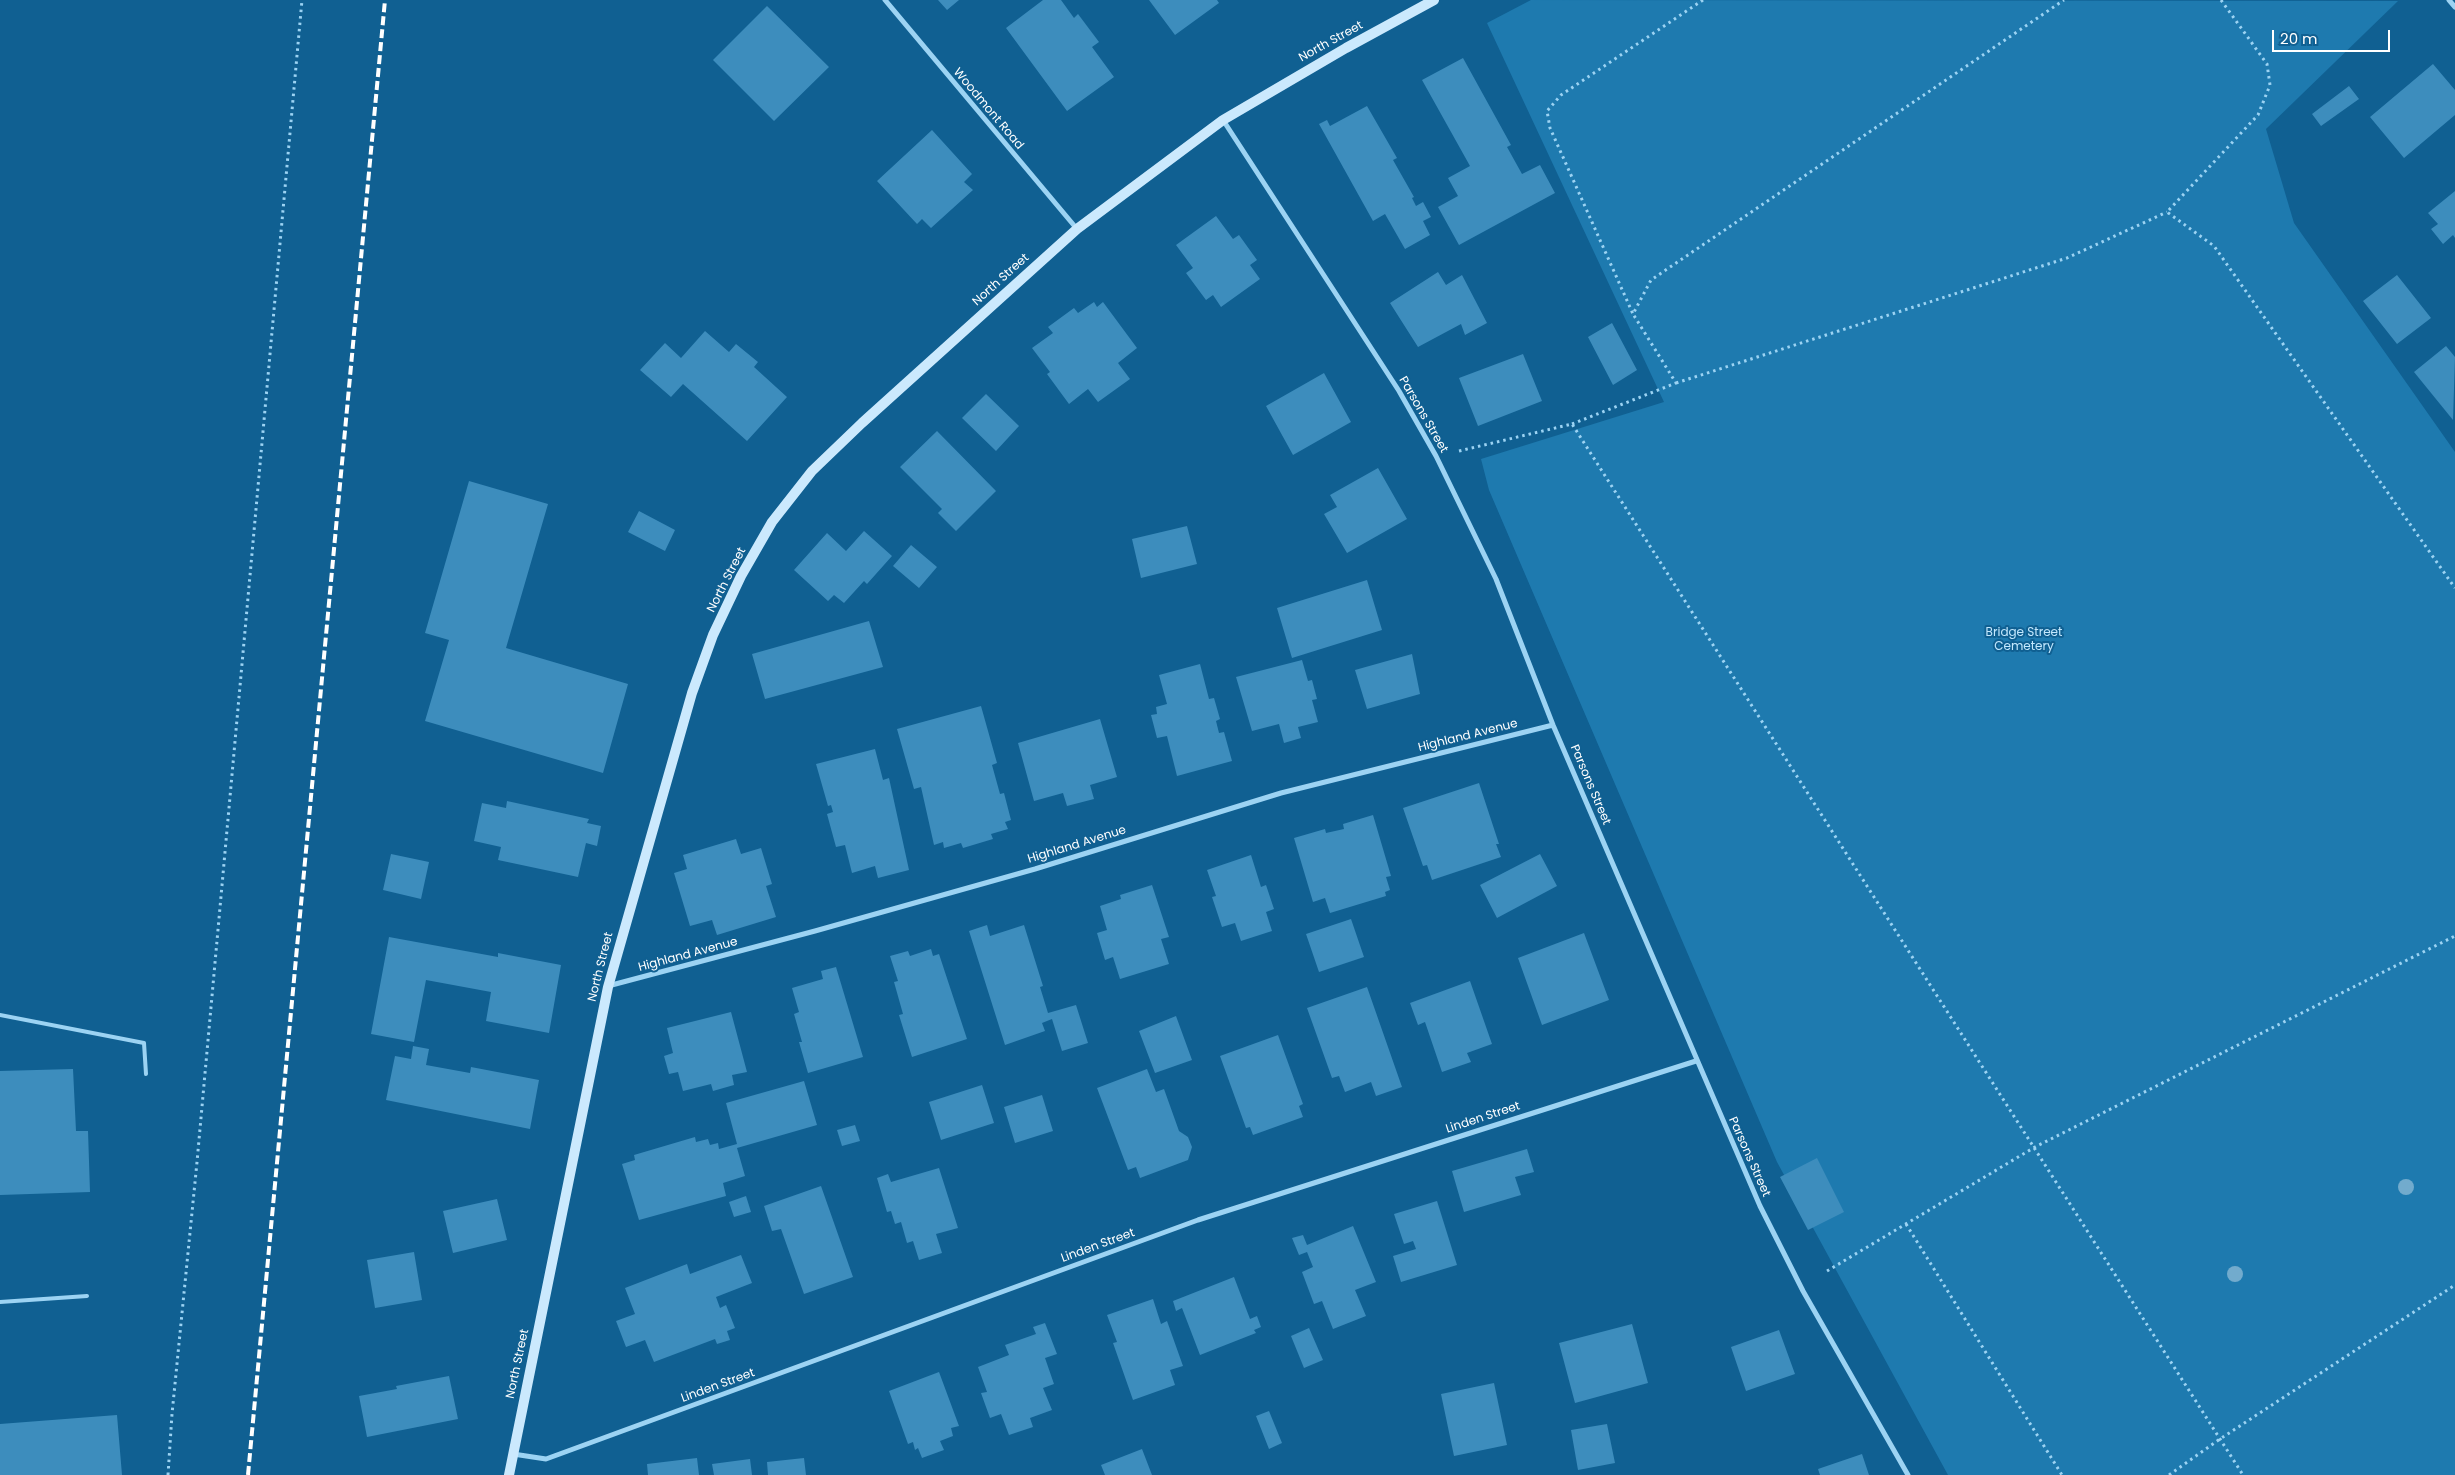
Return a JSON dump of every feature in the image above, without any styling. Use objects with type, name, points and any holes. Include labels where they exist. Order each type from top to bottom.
[{"type":"street","name":"Woodmont Road","points":[[885,0],[1077,229]]},
{"type":"street","name":"North Street","points":[[509,1475],[608,987],[692,693],[725,610],[741,576],[772,522],[812,471],[862,423],[1077,229],[1223,120],[1338,52],[1434,0]]},
{"type":"street","points":[[2449,0],[2455,7]]},
{"type":"street","name":"Parsons Street","points":[[1223,120],[1399,391],[1436,456],[1496,579],[1553,725],[1760,1206],[1803,1291],[1908,1475]]},
{"type":"street","name":"Highland Avenue","points":[[608,987],[1035,869],[1281,793],[1553,725]]},
{"type":"street","name":"Linden Street","points":[[512,1454],[546,1459],[1198,1220],[1696,1061]]},
{"type":"lane","points":[[0,1015],[144,1044],[146,1074]]},
{"type":"lane","points":[[0,1302],[87,1296]]},
{"type":"path","points":[[168,1475],[302,0]]},
{"type":"path","points":[[1676,383],[1633,314],[1550,128],[1547,111],[1562,96],[1703,0]]},
{"type":"path","points":[[1633,314],[1651,280],[2064,0]]},
{"type":"path","points":[[1436,456],[1572,424],[1676,383],[2067,258],[2167,212],[2258,115],[2270,85],[2267,64],[2221,0]]},
{"type":"path","points":[[2167,212],[2214,246],[2455,588]]},
{"type":"path","points":[[1572,424],[2243,1475]]},
{"type":"path","points":[[1827,1271],[2035,1147],[2455,936]]},
{"type":"path","points":[[1906,1224],[2062,1475]]},
{"type":"path","points":[[2169,1475],[2220,1439],[2455,1285]]},
{"type":"green space","name":"Bridge Street Cemetery","points":[[1531,0],[2398,1],[2266,129],[2294,223],[2455,452],[2455,1475],[1948,1475],[1777,1162],[1489,490],[1481,459],[1664,402],[1487,23]]},
{"type":"building","points":[[938,0],[959,0],[947,10]]},
{"type":"building","points":[[1043,0],[1061,0],[1074,18],[1078,14],[1099,42],[1092,47],[1114,77],[1067,111],[1006,28]]},
{"type":"building","points":[[1149,0],[1217,0],[1219,3],[1175,35]]},
{"type":"building","points":[[767,6],[829,67],[774,121],[713,60]]},
{"type":"building","points":[[1463,58],[1511,145],[1507,147],[1522,174],[1540,165],[1555,193],[1459,245],[1438,207],[1458,196],[1448,178],[1470,166],[1422,80]]},
{"type":"building","points":[[2433,64],[2455,90],[2455,115],[2404,158],[2370,117]]},
{"type":"building","points":[[2349,86],[2359,99],[2321,126],[2312,114]]},
{"type":"building","points":[[1367,106],[1397,158],[1393,160],[1414,197],[1412,198],[1416,206],[1423,202],[1431,217],[1423,221],[1430,235],[1405,249],[1385,214],[1373,221],[1319,124],[1327,120],[1330,126]]},
{"type":"building","points":[[932,130],[972,174],[964,182],[973,190],[931,228],[922,219],[917,224],[877,181]]},
{"type":"building","points":[[2455,191],[2455,238],[2453,235],[2443,244],[2431,229],[2438,224],[2428,213]]},
{"type":"building","points":[[1216,216],[1233,239],[1239,235],[1257,260],[1250,265],[1260,279],[1221,307],[1213,295],[1206,300],[1186,273],[1193,268],[1176,245]]},
{"type":"building","points":[[1438,272],[1446,285],[1462,275],[1487,323],[1465,335],[1461,324],[1418,347],[1390,303]]},
{"type":"building","points":[[2397,275],[2431,318],[2397,344],[2363,301]]},
{"type":"building","points":[[1094,302],[1097,307],[1103,302],[1137,348],[1118,363],[1130,379],[1098,402],[1088,389],[1069,404],[1047,374],[1050,372],[1032,348],[1053,333],[1048,327],[1074,308],[1078,313]]},
{"type":"building","points":[[1612,323],[1637,370],[1613,385],[1588,337]]},
{"type":"building","points":[[705,331],[729,352],[736,344],[758,362],[754,367],[787,397],[747,441],[683,384],[671,397],[640,370],[665,343],[681,358]]},
{"type":"building","points":[[2446,346],[2455,357],[2453,420],[2414,372]]},
{"type":"building","points":[[1523,354],[1542,401],[1478,426],[1459,378]]},
{"type":"building","points":[[1324,373],[1351,422],[1293,455],[1266,406]]},
{"type":"building","points":[[986,394],[1019,426],[996,451],[962,418]]},
{"type":"building","points":[[937,431],[996,491],[956,531],[938,513],[942,509],[900,467]]},
{"type":"building","points":[[1378,468],[1407,519],[1347,553],[1324,514],[1337,507],[1330,495]]},
{"type":"building","points":[[469,481],[548,504],[506,648],[628,684],[603,773],[425,721],[449,640],[425,633]]},
{"type":"building","points":[[639,511],[675,530],[665,551],[628,532]]},
{"type":"building","points":[[1187,526],[1197,564],[1141,578],[1132,539]]},
{"type":"building","points":[[864,531],[892,556],[867,584],[864,581],[844,603],[834,595],[828,601],[794,570],[827,533],[846,551]]},
{"type":"building","points":[[911,545],[937,567],[919,588],[893,566]]},
{"type":"building","points":[[1367,580],[1382,630],[1292,658],[1277,608]]},
{"type":"building","points":[[869,621],[883,667],[765,699],[752,654]]},
{"type":"building","points":[[1412,654],[1420,694],[1367,709],[1355,670]]},
{"type":"building","points":[[1302,660],[1308,681],[1312,680],[1317,699],[1312,700],[1318,722],[1298,727],[1301,738],[1284,743],[1279,724],[1252,731],[1236,677]]},
{"type":"building","points":[[1200,664],[1209,699],[1214,698],[1220,719],[1216,721],[1219,733],[1224,732],[1232,761],[1177,776],[1167,736],[1157,738],[1151,715],[1157,714],[1156,707],[1167,704],[1159,675]]},
{"type":"building","points":[[981,706],[997,763],[992,765],[1000,794],[1004,793],[1011,820],[1005,822],[1008,829],[991,834],[993,839],[963,848],[961,843],[944,848],[943,842],[934,845],[921,787],[914,789],[897,729]]},
{"type":"building","points":[[1100,719],[1117,777],[1090,785],[1094,799],[1067,806],[1063,793],[1034,801],[1018,743]]},
{"type":"building","points":[[875,749],[883,780],[889,778],[909,870],[878,878],[875,866],[852,873],[845,845],[836,847],[827,814],[833,812],[831,805],[828,806],[816,764]]},
{"type":"building","points":[[1479,783],[1499,844],[1496,844],[1501,857],[1432,880],[1427,865],[1423,866],[1403,808]]},
{"type":"building","points":[[507,801],[589,819],[587,823],[601,826],[597,846],[586,843],[578,877],[498,860],[501,847],[474,841],[482,803],[506,808]]},
{"type":"building","points":[[1373,815],[1391,876],[1386,877],[1390,890],[1385,892],[1386,896],[1330,913],[1325,898],[1313,902],[1294,838],[1325,829],[1326,833],[1344,829],[1343,824]]},
{"type":"building","points":[[736,839],[741,854],[761,848],[772,884],[766,886],[776,917],[717,935],[712,920],[690,926],[674,873],[687,869],[683,855]]},
{"type":"building","points":[[391,854],[429,862],[421,899],[383,890]]},
{"type":"building","points":[[1540,854],[1557,886],[1497,918],[1480,885]]},
{"type":"building","points":[[1251,855],[1261,887],[1266,885],[1274,909],[1266,912],[1272,931],[1241,941],[1235,923],[1222,927],[1212,897],[1216,896],[1207,870]]},
{"type":"building","points":[[1152,885],[1169,937],[1161,939],[1169,964],[1120,979],[1113,957],[1105,960],[1097,933],[1107,930],[1100,906],[1121,899],[1120,895]]},
{"type":"building","points":[[1351,919],[1364,957],[1319,972],[1306,934]]},
{"type":"building","points":[[987,925],[990,936],[1024,925],[1043,986],[1040,987],[1048,1013],[1076,1005],[1088,1043],[1062,1051],[1052,1019],[1042,1023],[1045,1031],[1005,1045],[969,931]]},
{"type":"building","points":[[1584,933],[1609,1000],[1542,1025],[1518,958]]},
{"type":"building","points":[[389,937],[498,957],[498,953],[561,965],[549,1033],[486,1021],[491,992],[426,980],[414,1042],[371,1034]]},
{"type":"building","points":[[931,949],[933,956],[939,954],[967,1039],[912,1057],[899,1015],[903,1014],[894,982],[898,981],[890,956],[908,951],[910,956]]},
{"type":"building","points":[[836,967],[863,1057],[808,1073],[799,1042],[802,1042],[794,1014],[799,1012],[792,988],[823,979],[821,971]]},
{"type":"building","points":[[1470,981],[1492,1044],[1467,1053],[1471,1062],[1442,1072],[1425,1022],[1418,1025],[1410,1003]]},
{"type":"building","points":[[1367,987],[1402,1087],[1376,1096],[1371,1082],[1345,1092],[1339,1076],[1332,1078],[1307,1008]]},
{"type":"building","points":[[731,1012],[747,1072],[732,1075],[734,1085],[713,1091],[711,1084],[683,1091],[678,1072],[669,1074],[664,1056],[673,1053],[667,1028]]},
{"type":"building","points":[[1176,1016],[1192,1060],[1155,1073],[1139,1031]]},
{"type":"building","points":[[1278,1035],[1303,1104],[1299,1106],[1303,1117],[1253,1135],[1250,1127],[1246,1128],[1220,1056]]},
{"type":"building","points":[[413,1046],[429,1049],[426,1065],[470,1073],[471,1067],[539,1080],[530,1129],[386,1100],[395,1056],[411,1059]]},
{"type":"building","points":[[73,1069],[76,1131],[88,1131],[90,1192],[0,1195],[0,1071]]},
{"type":"building","points":[[1147,1069],[1156,1092],[1164,1089],[1179,1131],[1188,1137],[1192,1147],[1188,1160],[1140,1178],[1136,1167],[1128,1170],[1097,1088]]},
{"type":"building","points":[[804,1081],[817,1125],[737,1148],[745,1176],[723,1183],[726,1196],[639,1220],[622,1164],[635,1160],[634,1155],[695,1137],[696,1142],[708,1139],[710,1145],[718,1143],[719,1149],[737,1144],[726,1103]]},
{"type":"building","points":[[982,1085],[994,1123],[941,1140],[929,1102]]},
{"type":"building","points":[[1042,1095],[1053,1131],[1015,1143],[1004,1107]]},
{"type":"building","points":[[855,1125],[860,1141],[842,1146],[837,1130]]},
{"type":"building","points":[[1527,1149],[1534,1172],[1515,1177],[1521,1195],[1464,1212],[1452,1171]]},
{"type":"building","points":[[1817,1158],[1844,1212],[1808,1230],[1780,1177]]},
{"type":"building","points":[[939,1168],[958,1228],[936,1234],[942,1253],[919,1260],[913,1241],[907,1243],[901,1222],[895,1224],[891,1211],[887,1212],[877,1178],[888,1174],[891,1182]]},
{"type":"building","points":[[821,1186],[853,1277],[804,1294],[781,1229],[772,1231],[764,1206]]},
{"type":"building","points":[[746,1196],[751,1212],[734,1217],[729,1202]]},
{"type":"building","points":[[497,1199],[507,1240],[453,1253],[443,1211]]},
{"type":"building","points":[[1437,1201],[1457,1265],[1401,1282],[1393,1256],[1416,1249],[1413,1241],[1404,1244],[1394,1214]]},
{"type":"building","points":[[1353,1226],[1376,1282],[1355,1290],[1366,1316],[1333,1329],[1322,1301],[1314,1304],[1302,1272],[1313,1267],[1307,1252],[1299,1255],[1292,1238],[1303,1235],[1307,1245]]},
{"type":"building","points":[[414,1252],[422,1300],[375,1308],[367,1260]]},
{"type":"building","points":[[741,1255],[752,1283],[716,1297],[720,1308],[726,1305],[735,1328],[727,1331],[730,1340],[717,1344],[715,1339],[654,1362],[645,1340],[626,1347],[616,1321],[635,1314],[625,1288],[687,1264],[690,1274]]},
{"type":"building","points":[[1234,1277],[1250,1319],[1257,1316],[1261,1327],[1254,1330],[1256,1333],[1200,1355],[1182,1308],[1176,1311],[1173,1301]]},
{"type":"building","points":[[1153,1299],[1161,1324],[1167,1321],[1183,1366],[1170,1370],[1175,1385],[1133,1400],[1113,1343],[1117,1342],[1107,1315]]},
{"type":"building","points":[[1045,1323],[1057,1354],[1045,1358],[1054,1384],[1043,1388],[1052,1410],[1030,1418],[1033,1427],[1009,1435],[1001,1414],[990,1418],[981,1393],[987,1392],[978,1367],[1009,1355],[1005,1345],[1036,1334],[1033,1327]]},
{"type":"building","points":[[1632,1324],[1648,1383],[1575,1403],[1559,1343]]},
{"type":"building","points":[[1309,1328],[1323,1360],[1304,1368],[1291,1336]]},
{"type":"building","points":[[1779,1330],[1795,1374],[1746,1391],[1731,1347]]},
{"type":"building","points":[[939,1372],[959,1426],[951,1428],[953,1436],[940,1441],[944,1450],[922,1458],[918,1448],[915,1450],[913,1442],[908,1444],[889,1391]]},
{"type":"building","points":[[449,1376],[458,1419],[367,1437],[359,1396],[397,1389],[396,1386]]},
{"type":"building","points":[[1494,1383],[1507,1445],[1454,1456],[1441,1394]]},
{"type":"building","points":[[1269,1411],[1282,1443],[1269,1449],[1256,1416]]},
{"type":"building","points":[[117,1415],[122,1475],[0,1475],[0,1424]]},
{"type":"building","points":[[1607,1424],[1615,1463],[1578,1470],[1571,1430]]},
{"type":"building","points":[[1142,1449],[1152,1475],[1105,1475],[1101,1465]]},
{"type":"building","points":[[1862,1454],[1869,1475],[1820,1475],[1818,1469]]},
{"type":"building","points":[[697,1458],[699,1475],[648,1475],[647,1464]]},
{"type":"building","points":[[804,1458],[806,1475],[768,1475],[767,1462]]},
{"type":"building","points":[[750,1459],[752,1475],[714,1475],[712,1464]]},
{"type":"railway","points":[[248,1475],[385,0]]}]
